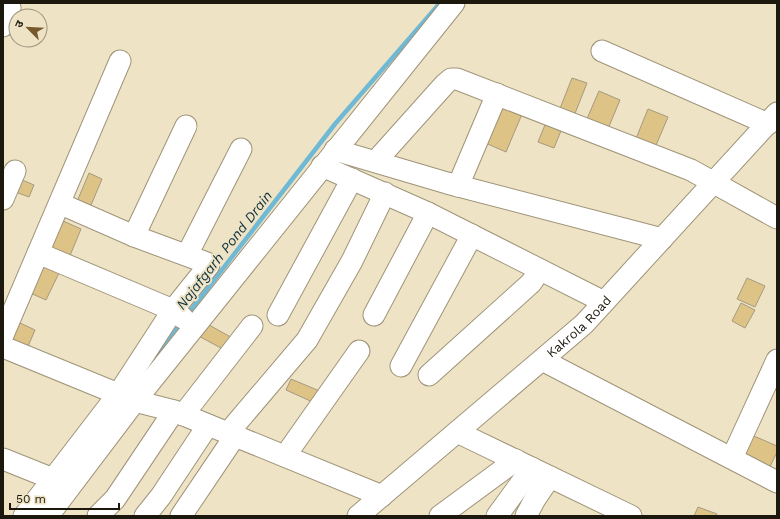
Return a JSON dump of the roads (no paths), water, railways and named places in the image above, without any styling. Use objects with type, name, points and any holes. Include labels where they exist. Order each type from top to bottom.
[{"type":"street","points":[[48,516],[127,397],[185,318],[328,158],[454,3]]},
{"type":"street","points":[[602,51],[772,119]]},
{"type":"street","points":[[3,335],[61,204],[120,61]]},
{"type":"street","points":[[376,161],[451,79],[457,79],[691,170],[713,184],[777,218]]},
{"type":"street","points":[[458,186],[496,94]]},
{"type":"street","name":"Kakrola Road","points":[[358,516],[584,324],[772,119]]},
{"type":"street","points":[[134,236],[186,126]]},
{"type":"street","points":[[187,255],[241,149]]},
{"type":"street","points":[[328,158],[376,161],[458,186],[662,239]]},
{"type":"street","points":[[328,158],[352,180],[385,193],[428,213],[604,302]]},
{"type":"street","points":[[3,199],[15,171]]},
{"type":"street","points":[[278,315],[352,180]]},
{"type":"street","points":[[181,516],[231,435],[307,340],[352,261],[385,193]]},
{"type":"street","points":[[24,516],[53,479],[127,397],[185,318],[209,265],[187,255],[134,236],[61,204]]},
{"type":"street","points":[[374,315],[428,213]]},
{"type":"street","points":[[401,366],[472,235]]},
{"type":"street","points":[[38,253],[185,318]]},
{"type":"street","points":[[429,375],[531,283],[540,270]]},
{"type":"street","points":[[98,516],[115,499],[178,413],[252,326]]},
{"type":"street","points":[[3,347],[127,397],[178,413],[382,496]]},
{"type":"street","points":[[285,456],[360,351]]},
{"type":"street","points":[[542,360],[777,482]]},
{"type":"street","points":[[732,458],[777,360]]},
{"type":"street","points":[[145,516],[161,496],[208,425]]},
{"type":"street","points":[[458,432],[631,516]]},
{"type":"street","points":[[3,459],[53,479]]},
{"type":"street","points":[[440,516],[533,468]]},
{"type":"street","points":[[497,516],[533,468]]},
{"type":"street","points":[[526,516],[535,499],[533,468]]},
{"type":"waterway","name":"Najafgarh Pond Drain","points":[[187,315],[335,124],[440,3]]},
{"type":"waterway","name":"Najafgarh Pond Drain","points":[[151,363],[182,322]]}]
